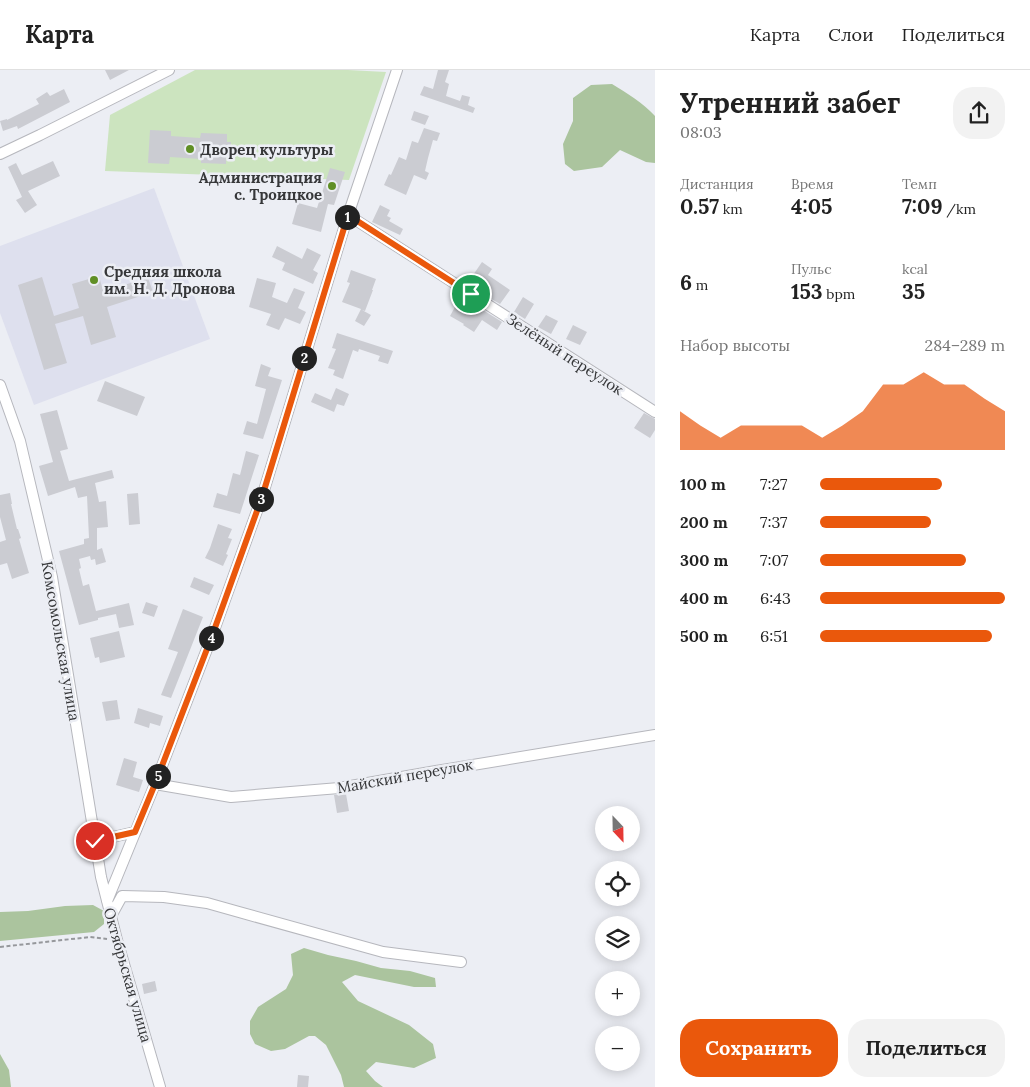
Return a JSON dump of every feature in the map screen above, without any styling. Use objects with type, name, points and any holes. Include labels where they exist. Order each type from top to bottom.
[{"type":"street","points":[[0,154],[40,136],[169,70]]},
{"type":"street","name":"Октябрьская улица","points":[[160,1087],[116,940],[107,901],[155,784],[212,636],[262,497],[348,215],[397,70]]},
{"type":"street","name":"Зелёный переулок","points":[[348,215],[655,412]]},
{"type":"street","name":"Комсомольская улица","points":[[0,386],[20,441],[52,577],[101,877],[107,901]]},
{"type":"street","name":"Майский переулок","points":[[155,784],[231,797],[338,788],[655,735]]},
{"type":"street","points":[[95,841],[135,832]]},
{"type":"street","points":[[114,884],[122,896]]},
{"type":"street","points":[[111,916],[122,896]]},
{"type":"street","points":[[122,896],[164,897],[207,902],[384,952],[461,962]]},
{"type":"path","points":[[0,947],[90,938],[116,940]]},
{"type":"shaded area","name":"Средняя школа им. Н. Д. Дронова","points":[[154,188],[210,339],[34,405],[0,313],[0,246]]},
{"type":"green space","points":[[195,70],[348,70],[386,72],[349,180],[105,171],[110,115]]},
{"type":"green space","points":[[612,84],[655,116],[655,163],[646,162],[620,150],[602,167],[574,171],[565,164],[563,144],[573,121],[573,98],[591,85]]},
{"type":"green space","points":[[93,905],[104,911],[104,924],[94,932],[0,941],[0,912]]},
{"type":"green space","points":[[304,948],[381,968],[410,971],[435,978],[436,987],[414,987],[355,975],[342,982],[358,1001],[409,1025],[433,1044],[436,1058],[414,1068],[376,1062],[366,1071],[383,1087],[344,1087],[341,1075],[326,1045],[315,1036],[309,1036],[285,1049],[271,1051],[255,1044],[250,1034],[250,1021],[258,1007],[286,989],[293,975],[291,954]]},
{"type":"green space","points":[[0,1054],[9,1070],[11,1087],[0,1087]]},
{"type":"building","points":[[105,70],[129,70],[110,80]]},
{"type":"building","points":[[438,70],[449,70],[445,82],[449,84],[446,96],[460,101],[462,95],[470,97],[468,105],[475,108],[473,113],[420,95],[424,86],[433,89]]},
{"type":"building","points":[[64,89],[70,102],[18,129],[17,126],[3,131],[0,121],[7,120],[39,104],[36,99],[47,92],[50,96]]},
{"type":"building","points":[[414,111],[429,116],[425,125],[411,120]]},
{"type":"building","points":[[424,128],[440,133],[437,141],[433,140],[425,171],[429,173],[426,180],[414,175],[406,195],[384,185],[399,157],[406,160],[412,141],[418,143]]},
{"type":"building","name":"Дворец культуры","points":[[150,130],[171,131],[171,136],[200,138],[201,133],[227,134],[227,142],[231,142],[230,156],[226,156],[226,164],[201,163],[201,159],[170,157],[169,164],[148,163]]},
{"type":"building","points":[[53,161],[60,176],[28,191],[37,205],[25,213],[16,200],[22,197],[8,167],[16,163],[22,175]]},
{"type":"building","points":[[330,168],[345,172],[334,205],[328,204],[321,232],[292,224],[298,203],[317,208]]},
{"type":"building","points":[[380,205],[390,210],[387,216],[391,218],[389,221],[403,229],[400,235],[372,222]]},
{"type":"building","points":[[277,246],[302,259],[307,248],[321,255],[313,270],[318,273],[313,284],[282,270],[285,263],[272,257]]},
{"type":"building","points":[[482,262],[492,269],[488,275],[510,290],[500,304],[488,297],[491,292],[471,278]]},
{"type":"building","points":[[351,270],[376,279],[365,311],[362,310],[371,315],[364,326],[355,321],[361,309],[342,302],[350,283],[347,282]]},
{"type":"building","points":[[99,276],[103,291],[148,278],[153,292],[107,307],[116,337],[91,345],[83,316],[55,324],[67,363],[44,370],[18,285],[42,277],[54,316],[79,308],[72,284]]},
{"type":"building","points":[[257,278],[276,283],[272,297],[287,303],[294,288],[305,292],[298,308],[306,312],[300,324],[285,318],[279,330],[266,325],[271,314],[249,307]]},
{"type":"building","points":[[461,296],[502,322],[497,330],[482,320],[474,332],[450,316]]},
{"type":"building","points":[[523,297],[534,304],[525,319],[514,312]]},
{"type":"building","points":[[546,315],[558,321],[551,334],[538,327]]},
{"type":"building","points":[[573,325],[587,332],[580,345],[566,339]]},
{"type":"building","points":[[337,333],[393,351],[388,364],[378,361],[380,356],[359,349],[358,352],[353,350],[343,379],[333,375],[335,370],[328,368],[336,349],[332,348]]},
{"type":"building","points":[[261,364],[271,368],[268,376],[282,380],[263,439],[243,434],[247,421],[257,424],[266,389],[255,386]]},
{"type":"building","points":[[105,381],[145,397],[137,416],[97,401]]},
{"type":"building","points":[[336,388],[349,394],[344,406],[337,404],[334,412],[311,402],[315,393],[331,400]]},
{"type":"building","points":[[57,410],[68,449],[60,451],[69,481],[112,470],[114,478],[95,483],[99,502],[106,501],[108,527],[97,528],[97,550],[102,548],[106,562],[96,565],[95,559],[91,560],[90,556],[79,559],[83,586],[89,584],[96,611],[129,603],[134,625],[119,628],[116,614],[79,625],[59,551],[84,544],[84,539],[89,538],[87,496],[78,498],[75,487],[48,496],[39,466],[53,462],[40,414]]},
{"type":"building","points":[[644,413],[655,419],[655,430],[650,438],[634,428]]},
{"type":"building","points":[[246,451],[259,455],[240,514],[213,507],[217,493],[227,496],[233,473],[240,475]]},
{"type":"building","points":[[10,493],[17,529],[21,538],[19,539],[29,573],[12,579],[7,563],[0,565],[0,542],[6,540],[0,517],[0,495]]},
{"type":"building","points":[[138,493],[140,524],[129,525],[127,494]]},
{"type":"building","points":[[218,524],[232,529],[228,538],[232,539],[223,566],[205,558]]},
{"type":"building","points":[[194,577],[214,585],[209,595],[190,587]]},
{"type":"building","points":[[146,602],[158,606],[154,617],[142,613]]},
{"type":"building","points":[[183,609],[203,617],[171,698],[161,695],[178,652],[168,649]]},
{"type":"building","points":[[119,631],[125,657],[100,663],[99,657],[95,658],[90,638]]},
{"type":"building","points":[[117,700],[120,719],[106,721],[102,702]]},
{"type":"building","points":[[138,708],[163,716],[160,726],[150,723],[149,728],[134,723]]},
{"type":"building","points":[[124,758],[137,762],[133,777],[143,780],[139,792],[116,785]]},
{"type":"building","points":[[346,794],[349,811],[337,813],[334,795]]},
{"type":"building","points":[[155,981],[157,991],[144,994],[142,984]]},
{"type":"building","points":[[298,1075],[309,1076],[308,1087],[297,1087]]},
{"type":"place","name":"Дворец культуры","points":[[190,149]]},
{"type":"place","name":"Администрация с. Троицкое","points":[[332,186]]},
{"type":"place","name":"Средняя школа им. Н. Д. Дронова","points":[[94,280]]},
{"type":"route","points":[[95,841],[135,832],[155,784],[212,636],[262,497],[348,215],[471,294]]}]
